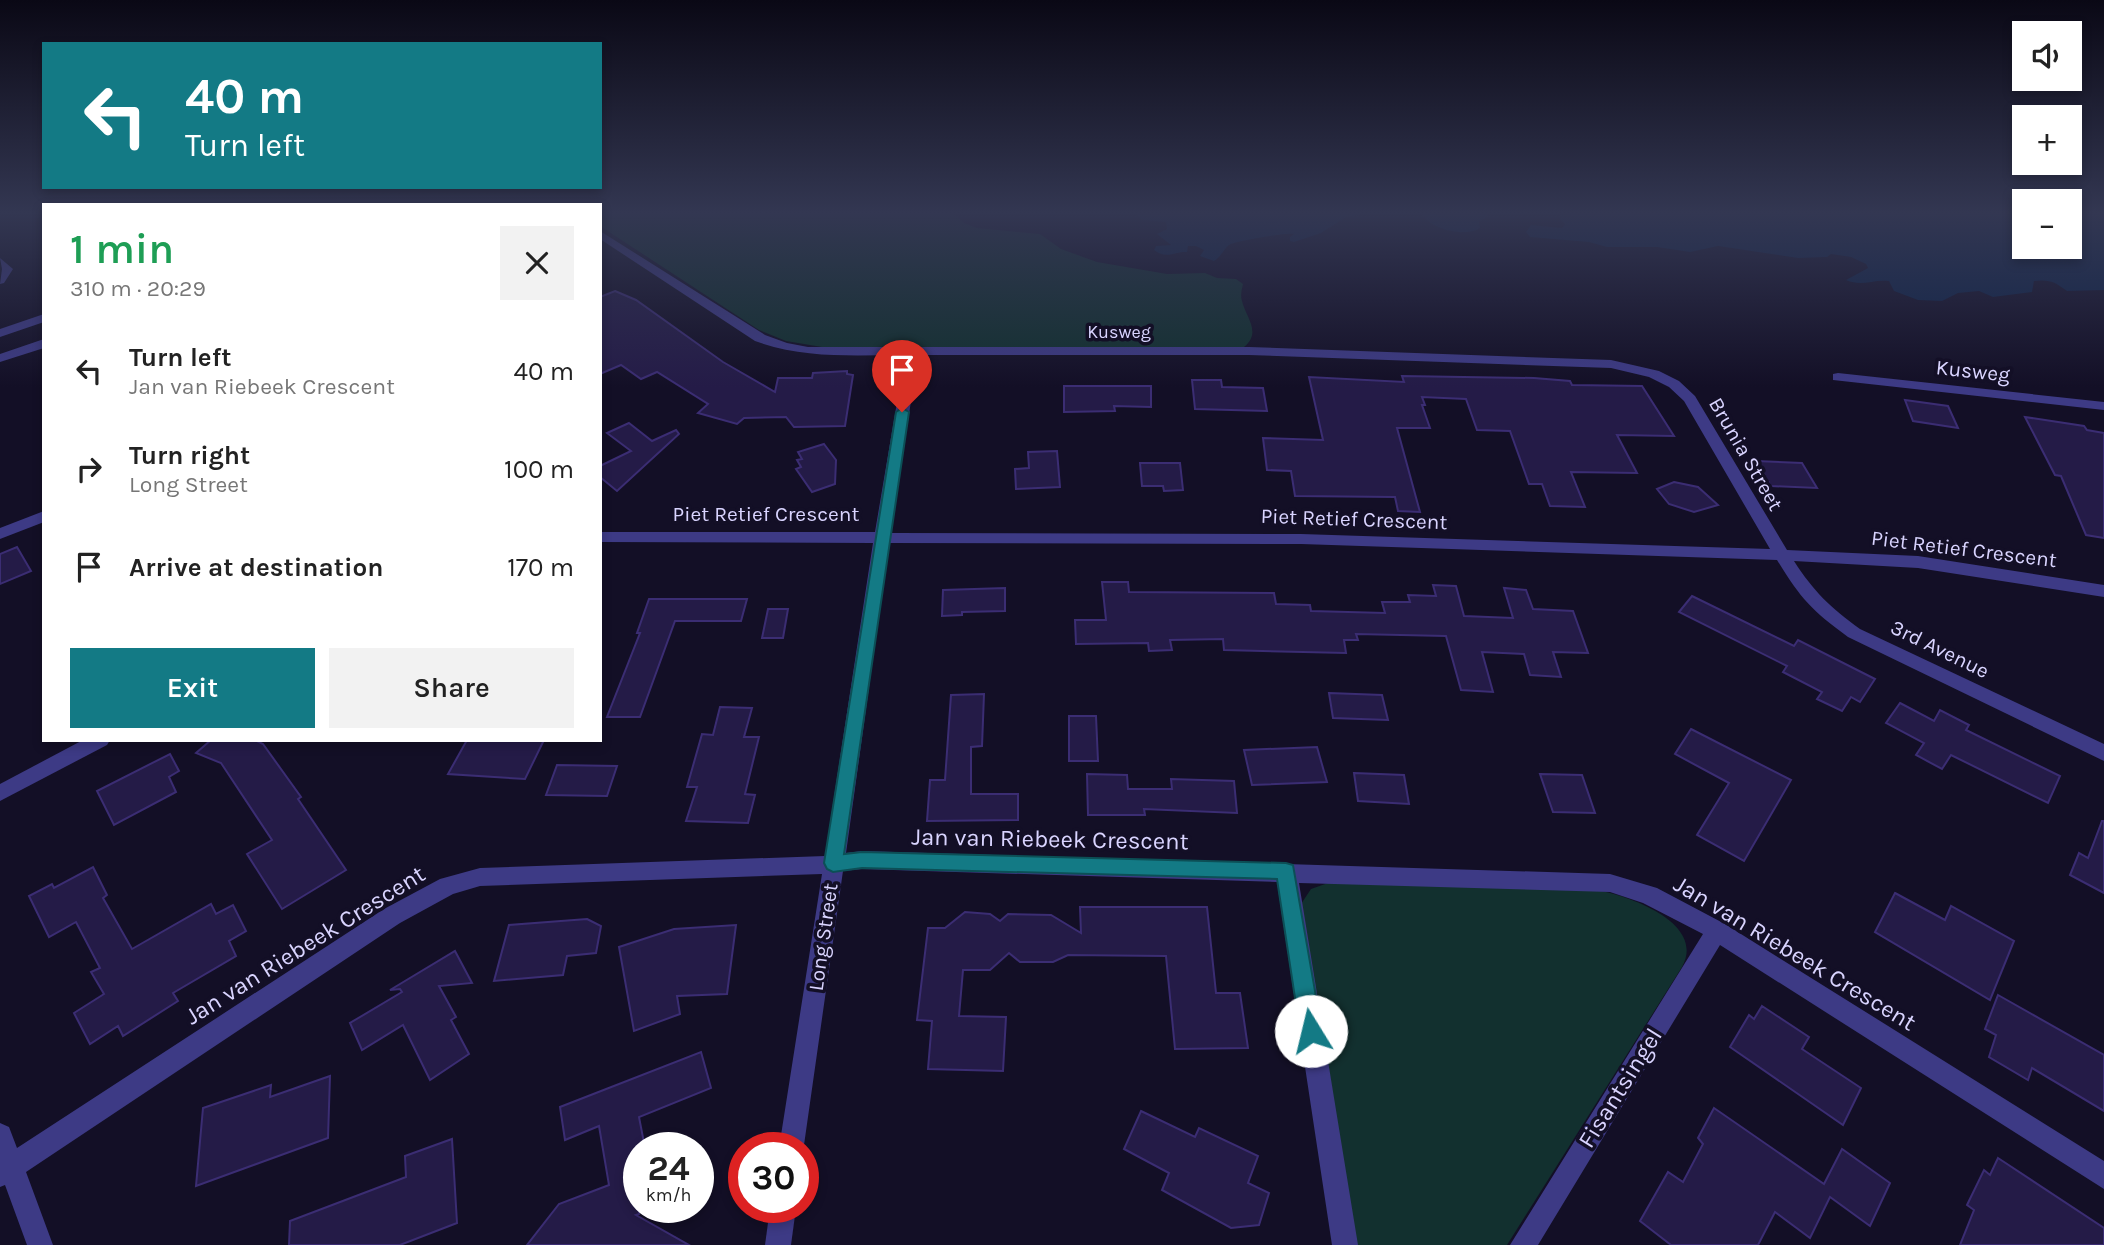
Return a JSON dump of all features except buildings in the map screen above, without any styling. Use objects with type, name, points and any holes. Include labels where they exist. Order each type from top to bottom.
[{"type":"street","name":"Kusweg","points":[[657,271],[771,343],[821,352],[1249,351],[1611,364],[1646,370],[1667,380]]},
{"type":"street","points":[[0,333],[42,319]]},
{"type":"street","points":[[0,358],[42,343]]},
{"type":"street","name":"Long Street","points":[[794,1132],[912,352]]},
{"type":"street","name":"Kusweg","points":[[1838,377],[2104,406]]},
{"type":"street","name":"Brunia Street","points":[[1667,380],[1690,398],[1782,555]]},
{"type":"street","points":[[0,534],[42,517]]},
{"type":"street","name":"Piet Retief Crescent","points":[[602,537],[1301,539],[1782,555],[1918,562],[2104,591]]},
{"type":"street","name":"3rd Avenue","points":[[1782,555],[1812,601],[1854,633],[2104,752]]},
{"type":"street","points":[[0,793],[96,742]]},
{"type":"street","name":"Jan van Riebeek Crescent","points":[[6,1170],[392,916],[448,886],[480,877],[807,867],[862,860],[1601,881],[1649,895],[1717,931],[2104,1176]]},
{"type":"street","points":[[1286,871],[1345,1245]]},
{"type":"street","name":"Fisantsingel","points":[[1523,1245],[1717,931]]},
{"type":"street","points":[[0,1136],[6,1170],[40,1245]]},
{"type":"street","points":[[778,1245],[781,1223]]},
{"type":"green space","points":[[669,271],[1205,273],[1217,278],[1236,279],[1243,284],[1241,299],[1251,325],[1252,336],[1244,347],[822,347],[786,341],[759,330]]},
{"type":"green space","points":[[1328,883],[1586,888],[1638,902],[1672,922],[1683,935],[1687,950],[1682,967],[1507,1245],[1356,1245],[1301,904],[1311,889]]},
{"type":"water","points":[[1862,271],[2104,271],[2104,290],[2067,291],[2052,282],[2040,280],[2034,281],[2032,292],[1993,297],[1979,291],[1958,293],[1942,301],[1918,300],[1894,291],[1889,281],[1857,283],[1846,280]]},
{"type":"route","points":[[902,412],[833,863],[862,860],[1286,871],[1311,1031]]}]
